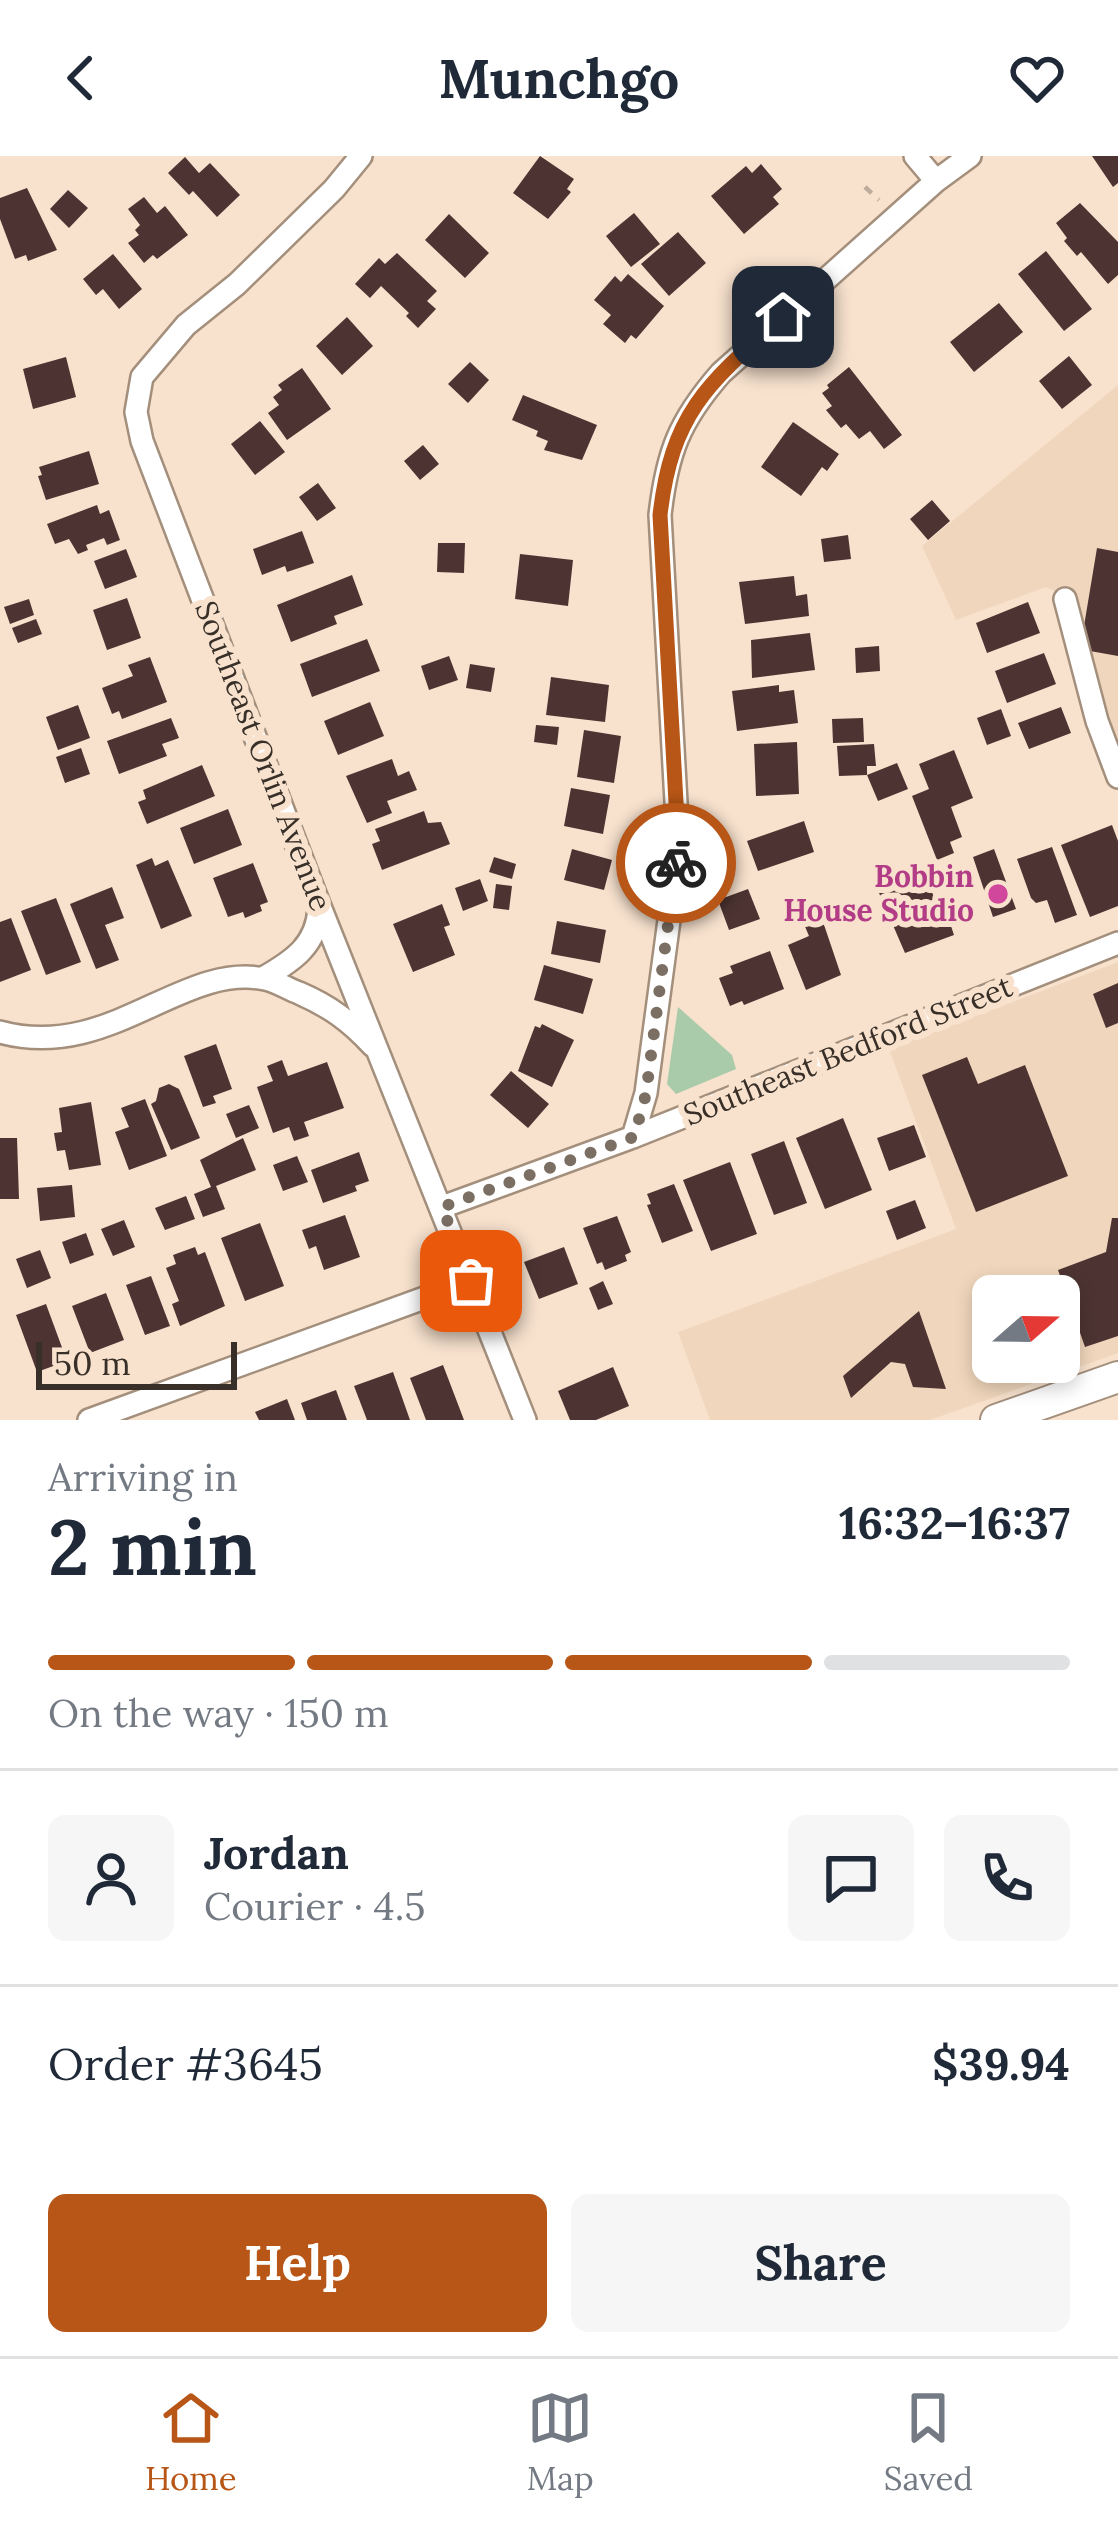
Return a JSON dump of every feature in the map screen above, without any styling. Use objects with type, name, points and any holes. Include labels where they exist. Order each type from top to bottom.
[{"type":"street","name":"Southeast Orlin Avenue","points":[[361,156],[284,238],[172,340],[142,377],[136,412],[142,440],[319,904],[525,1420]]},
{"type":"street","points":[[915,156],[936,182]]},
{"type":"street","points":[[634,1137],[646,1094],[676,868],[660,515],[665,471],[677,434],[696,401],[721,373],[970,156]]},
{"type":"street","points":[[1065,599],[1096,721],[1118,777]]},
{"type":"street","points":[[0,1032],[28,1040],[84,1034],[191,990],[263,978],[308,945],[318,929],[319,904]]},
{"type":"street","name":"Southeast Bedford Street","points":[[442,1207],[634,1137],[1118,943]]},
{"type":"street","points":[[263,978],[325,1004],[381,1055]]},
{"type":"street","points":[[89,1420],[471,1281]]},
{"type":"street","points":[[996,1420],[1118,1377]]},
{"type":"path","points":[[866,188],[885,206]]},
{"type":"shaded area","points":[[1118,385],[1118,746],[1075,601],[1046,587],[956,620],[922,546]]},
{"type":"shaded area","points":[[1118,962],[1118,1353],[1080,1367],[1080,1275],[972,1275],[972,1383],[1034,1383],[930,1420],[710,1420],[678,1332],[956,1229],[889,1049]]},
{"type":"green space","points":[[678,1007],[732,1055],[736,1069],[676,1094],[667,1084]]},
{"type":"building","points":[[540,156],[574,179],[567,189],[571,192],[548,219],[513,193]]},
{"type":"building","points":[[1092,156],[1118,156],[1118,183],[1113,187]]},
{"type":"building","points":[[185,157],[199,173],[210,163],[240,195],[217,217],[168,173]]},
{"type":"building","points":[[761,164],[782,189],[773,197],[779,204],[744,234],[711,196],[746,166],[752,173]]},
{"type":"building","points":[[27,188],[57,250],[28,261],[26,255],[15,259],[0,219],[0,198]]},
{"type":"building","points":[[68,190],[88,208],[69,228],[50,209]]},
{"type":"building","points":[[144,197],[157,213],[165,206],[188,235],[157,259],[153,255],[144,263],[128,243],[139,235],[135,230],[140,225],[128,209]]},
{"type":"building","points":[[1080,203],[1118,242],[1118,275],[1108,284],[1081,252],[1077,256],[1064,241],[1067,238],[1056,223]]},
{"type":"building","points":[[634,213],[660,244],[631,267],[606,236]]},
{"type":"building","points":[[449,214],[489,253],[465,278],[425,240]]},
{"type":"building","points":[[678,232],[706,263],[669,296],[641,264]]},
{"type":"building","points":[[1046,251],[1092,309],[1064,331],[1018,274]]},
{"type":"building","points":[[397,253],[437,291],[427,301],[436,309],[418,328],[381,286],[370,298],[355,284],[379,258],[385,264]]},
{"type":"building","points":[[113,254],[142,289],[119,309],[103,289],[96,295],[83,279]]},
{"type":"building","points":[[628,274],[664,306],[636,339],[631,335],[625,343],[603,324],[611,315],[594,300],[615,276],[621,282]]},
{"type":"building","points":[[999,303],[1023,332],[974,372],[950,342]]},
{"type":"building","points":[[347,317],[373,346],[342,375],[316,346]]},
{"type":"building","points":[[1069,356],[1092,385],[1062,409],[1039,381]]},
{"type":"building","points":[[66,357],[76,397],[33,409],[23,369]]},
{"type":"building","points":[[470,362],[489,380],[468,403],[448,384]]},
{"type":"building","points":[[849,367],[902,435],[884,449],[870,431],[859,439],[846,424],[841,428],[826,410],[832,406],[822,393]]},
{"type":"building","points":[[302,368],[331,409],[287,440],[268,413],[279,405],[273,397],[282,390],[278,385]]},
{"type":"building","points":[[523,395],[597,425],[582,460],[544,450],[548,441],[536,436],[538,431],[512,420]]},
{"type":"building","points":[[260,421],[285,452],[255,475],[231,444]]},
{"type":"building","points":[[793,422],[839,454],[827,471],[822,467],[801,496],[761,467]]},
{"type":"building","points":[[423,445],[439,464],[420,480],[404,461]]},
{"type":"building","points":[[89,451],[99,484],[46,500],[39,467]]},
{"type":"building","points":[[318,483],[336,508],[317,521],[299,497]]},
{"type":"building","points":[[932,500],[950,521],[928,540],[910,519]]},
{"type":"building","points":[[97,505],[100,514],[109,510],[120,540],[107,545],[104,538],[78,554],[69,539],[55,544],[47,524]]},
{"type":"building","points":[[302,531],[314,563],[262,575],[253,549]]},
{"type":"building","points":[[848,535],[851,559],[824,562],[821,539]]},
{"type":"building","points":[[438,543],[465,543],[464,573],[437,572]]},
{"type":"building","points":[[1097,548],[1118,552],[1118,656],[1090,651],[1084,626]]},
{"type":"building","points":[[126,549],[137,577],[105,589],[94,561]]},
{"type":"building","points":[[520,554],[573,560],[568,606],[515,599]]},
{"type":"building","points":[[352,575],[363,605],[334,616],[337,624],[291,642],[277,605]]},
{"type":"building","points":[[794,576],[796,596],[807,594],[809,616],[745,624],[739,582]]},
{"type":"building","points":[[127,598],[141,638],[107,650],[93,610]]},
{"type":"building","points":[[29,599],[34,615],[10,624],[4,607]]},
{"type":"building","points":[[1028,602],[1040,633],[987,653],[976,623]]},
{"type":"building","points":[[36,619],[42,634],[18,643],[12,628]]},
{"type":"building","points":[[810,633],[815,670],[752,678],[751,640]]},
{"type":"building","points":[[367,639],[380,671],[312,697],[300,664]]},
{"type":"building","points":[[879,646],[880,671],[856,673],[855,648]]},
{"type":"building","points":[[1044,653],[1056,684],[1007,703],[995,671]]},
{"type":"building","points":[[449,656],[458,680],[429,690],[421,666]]},
{"type":"building","points":[[150,657],[167,702],[122,719],[119,711],[112,714],[102,688],[133,676],[128,665]]},
{"type":"building","points":[[470,664],[495,668],[491,692],[466,688]]},
{"type":"building","points":[[551,677],[609,685],[605,722],[546,715]]},
{"type":"building","points":[[779,685],[779,692],[794,690],[798,723],[737,731],[732,691]]},
{"type":"building","points":[[370,702],[384,736],[338,755],[324,721]]},
{"type":"building","points":[[78,705],[90,738],[58,750],[46,717]]},
{"type":"building","points":[[1061,707],[1071,733],[1029,749],[1018,723]]},
{"type":"building","points":[[1001,709],[1011,736],[987,745],[977,718]]},
{"type":"building","points":[[171,718],[179,738],[162,744],[167,756],[119,774],[107,741]]},
{"type":"building","points":[[863,718],[864,742],[833,743],[832,719]]},
{"type":"building","points":[[536,725],[559,727],[557,745],[534,742]]},
{"type":"building","points":[[584,730],[621,736],[614,783],[577,777]]},
{"type":"building","points":[[797,742],[799,794],[756,796],[754,744]]},
{"type":"building","points":[[874,744],[876,766],[867,766],[867,775],[839,776],[837,746]]},
{"type":"building","points":[[81,748],[90,774],[65,783],[56,757]]},
{"type":"building","points":[[954,750],[973,798],[951,807],[962,837],[950,842],[954,853],[937,860],[912,796],[929,789],[919,764]]},
{"type":"building","points":[[392,759],[398,776],[409,771],[417,790],[387,801],[392,813],[367,823],[346,776]]},
{"type":"building","points":[[897,763],[908,789],[878,801],[867,775]]},
{"type":"building","points":[[202,765],[215,796],[147,824],[138,802],[146,799],[143,790]]},
{"type":"building","points":[[571,788],[610,795],[603,834],[564,826]]},
{"type":"building","points":[[228,809],[242,845],[194,864],[180,828]]},
{"type":"building","points":[[424,811],[428,823],[441,822],[450,844],[382,870],[372,844],[380,841],[375,829]]},
{"type":"building","points":[[804,821],[814,852],[758,871],[747,841]]},
{"type":"building","points":[[1112,825],[1118,841],[1118,906],[1090,917],[1061,845]]},
{"type":"building","points":[[1052,847],[1077,915],[1055,923],[1047,900],[1036,903],[1031,898],[1017,859]]},
{"type":"building","points":[[572,849],[612,860],[604,890],[564,880]]},
{"type":"building","name":"Bobbin House Studio","points":[[994,849],[1016,909],[993,917],[973,857]]},
{"type":"building","points":[[494,857],[516,864],[512,879],[489,872]]},
{"type":"building","points":[[152,858],[155,866],[168,860],[192,916],[161,929],[136,865]]},
{"type":"building","points":[[253,863],[268,902],[260,905],[262,911],[245,918],[243,912],[228,917],[213,878]]},
{"type":"building","points":[[923,868],[941,916],[947,914],[954,935],[905,953],[876,886]]},
{"type":"building","points":[[480,879],[488,901],[463,911],[455,888]]},
{"type":"building","points":[[496,884],[512,886],[509,910],[493,908]]},
{"type":"building","points":[[112,887],[124,918],[105,925],[119,960],[96,969],[70,904]]},
{"type":"building","points":[[748,889],[760,919],[729,930],[718,900]]},
{"type":"building","points":[[56,898],[81,962],[46,975],[21,911]]},
{"type":"building","points":[[442,904],[450,925],[444,927],[455,955],[413,972],[393,924]]},
{"type":"building","points":[[819,910],[841,975],[806,990],[788,945],[809,936],[801,917]]},
{"type":"building","points":[[11,918],[31,970],[0,982],[0,922]]},
{"type":"building","points":[[557,921],[606,930],[600,963],[551,954]]},
{"type":"building","points":[[770,951],[784,989],[730,1006],[719,978],[733,973],[730,966]]},
{"type":"building","points":[[544,965],[593,979],[583,1014],[534,1000]]},
{"type":"building","points":[[1118,983],[1118,1023],[1106,1028],[1093,994]]},
{"type":"building","points":[[542,1024],[574,1040],[552,1087],[518,1071],[535,1026]]},
{"type":"building","points":[[216,1044],[232,1089],[213,1096],[216,1103],[203,1107],[184,1056]]},
{"type":"building","points":[[967,1057],[978,1084],[1025,1065],[1068,1176],[976,1212],[922,1075]]},
{"type":"building","points":[[282,1060],[288,1076],[327,1062],[344,1108],[304,1122],[309,1136],[294,1141],[289,1127],[273,1133],[257,1087],[273,1081],[267,1066]]},
{"type":"building","points":[[511,1071],[549,1104],[528,1128],[490,1095]]},
{"type":"building","points":[[169,1084],[179,1089],[200,1138],[171,1150],[151,1104],[159,1088]]},
{"type":"building","points":[[145,1099],[167,1156],[129,1170],[115,1132],[129,1127],[121,1108]]},
{"type":"building","points":[[91,1102],[101,1165],[69,1170],[65,1150],[57,1151],[54,1133],[62,1132],[59,1108]]},
{"type":"building","points":[[249,1105],[259,1128],[236,1138],[226,1114]]},
{"type":"building","points":[[843,1118],[872,1190],[825,1209],[796,1138]]},
{"type":"building","points":[[914,1125],[926,1157],[889,1171],[877,1138]]},
{"type":"building","points":[[0,1138],[17,1138],[19,1199],[0,1199]]},
{"type":"building","points":[[243,1138],[256,1170],[216,1186],[225,1209],[203,1217],[194,1194],[211,1187],[200,1160]]},
{"type":"building","points":[[784,1141],[807,1203],[774,1215],[751,1154]]},
{"type":"building","points":[[359,1152],[369,1181],[355,1186],[357,1191],[323,1203],[311,1170]]},
{"type":"building","points":[[297,1156],[308,1182],[283,1191],[273,1165]]},
{"type":"building","points":[[730,1162],[757,1234],[711,1251],[683,1180]]},
{"type":"building","points":[[674,1184],[693,1231],[662,1243],[647,1194]]},
{"type":"building","points":[[72,1185],[75,1217],[40,1221],[37,1188]]},
{"type":"building","points":[[186,1196],[195,1219],[165,1230],[155,1208]]},
{"type":"building","points":[[915,1200],[926,1228],[897,1240],[886,1211]]},
{"type":"building","points":[[345,1215],[360,1257],[324,1270],[316,1246],[309,1249],[302,1230]]},
{"type":"building","points":[[617,1216],[631,1252],[625,1255],[627,1261],[605,1270],[602,1262],[597,1264],[583,1228]]},
{"type":"building","points":[[1112,1218],[1118,1218],[1118,1336],[1085,1347],[1080,1333],[1080,1275],[1060,1275],[1058,1270],[1106,1252]]},
{"type":"building","points":[[124,1220],[135,1247],[113,1256],[101,1229]]},
{"type":"building","points":[[260,1223],[284,1286],[245,1301],[221,1238]]},
{"type":"building","points":[[86,1233],[94,1255],[70,1264],[62,1242]]},
{"type":"building","points":[[195,1247],[198,1255],[205,1252],[225,1306],[180,1326],[172,1304],[179,1301],[166,1268],[176,1264],[173,1255]]},
{"type":"building","points":[[564,1247],[578,1284],[539,1299],[524,1262]]},
{"type":"building","points":[[40,1250],[51,1278],[27,1288],[16,1259]]},
{"type":"building","points":[[151,1276],[170,1326],[145,1335],[126,1285]]},
{"type":"building","points":[[603,1281],[613,1304],[598,1310],[589,1288]]},
{"type":"building","points":[[106,1293],[124,1340],[90,1353],[72,1306]]},
{"type":"building","points":[[46,1304],[67,1361],[37,1372],[16,1315]]},
{"type":"building","points":[[919,1311],[946,1389],[913,1387],[905,1364],[891,1362],[851,1398],[843,1376]]},
{"type":"building","points":[[443,1365],[464,1420],[426,1420],[410,1378]]},
{"type":"building","points":[[613,1367],[629,1406],[596,1420],[570,1420],[558,1391]]},
{"type":"building","points":[[393,1372],[410,1420],[367,1420],[354,1386]]},
{"type":"building","points":[[336,1390],[347,1420],[307,1420],[301,1403]]},
{"type":"building","points":[[287,1399],[295,1420],[259,1420],[255,1412]]},
{"type":"way so far","points":[[471,1281],[442,1207],[634,1137],[646,1094],[676,863]]},
{"type":"place","name":"Bobbin House Studio","points":[[998,894]]},
{"type":"route","points":[[676,863],[660,515],[665,471],[677,434],[696,401],[783,317]]}]
